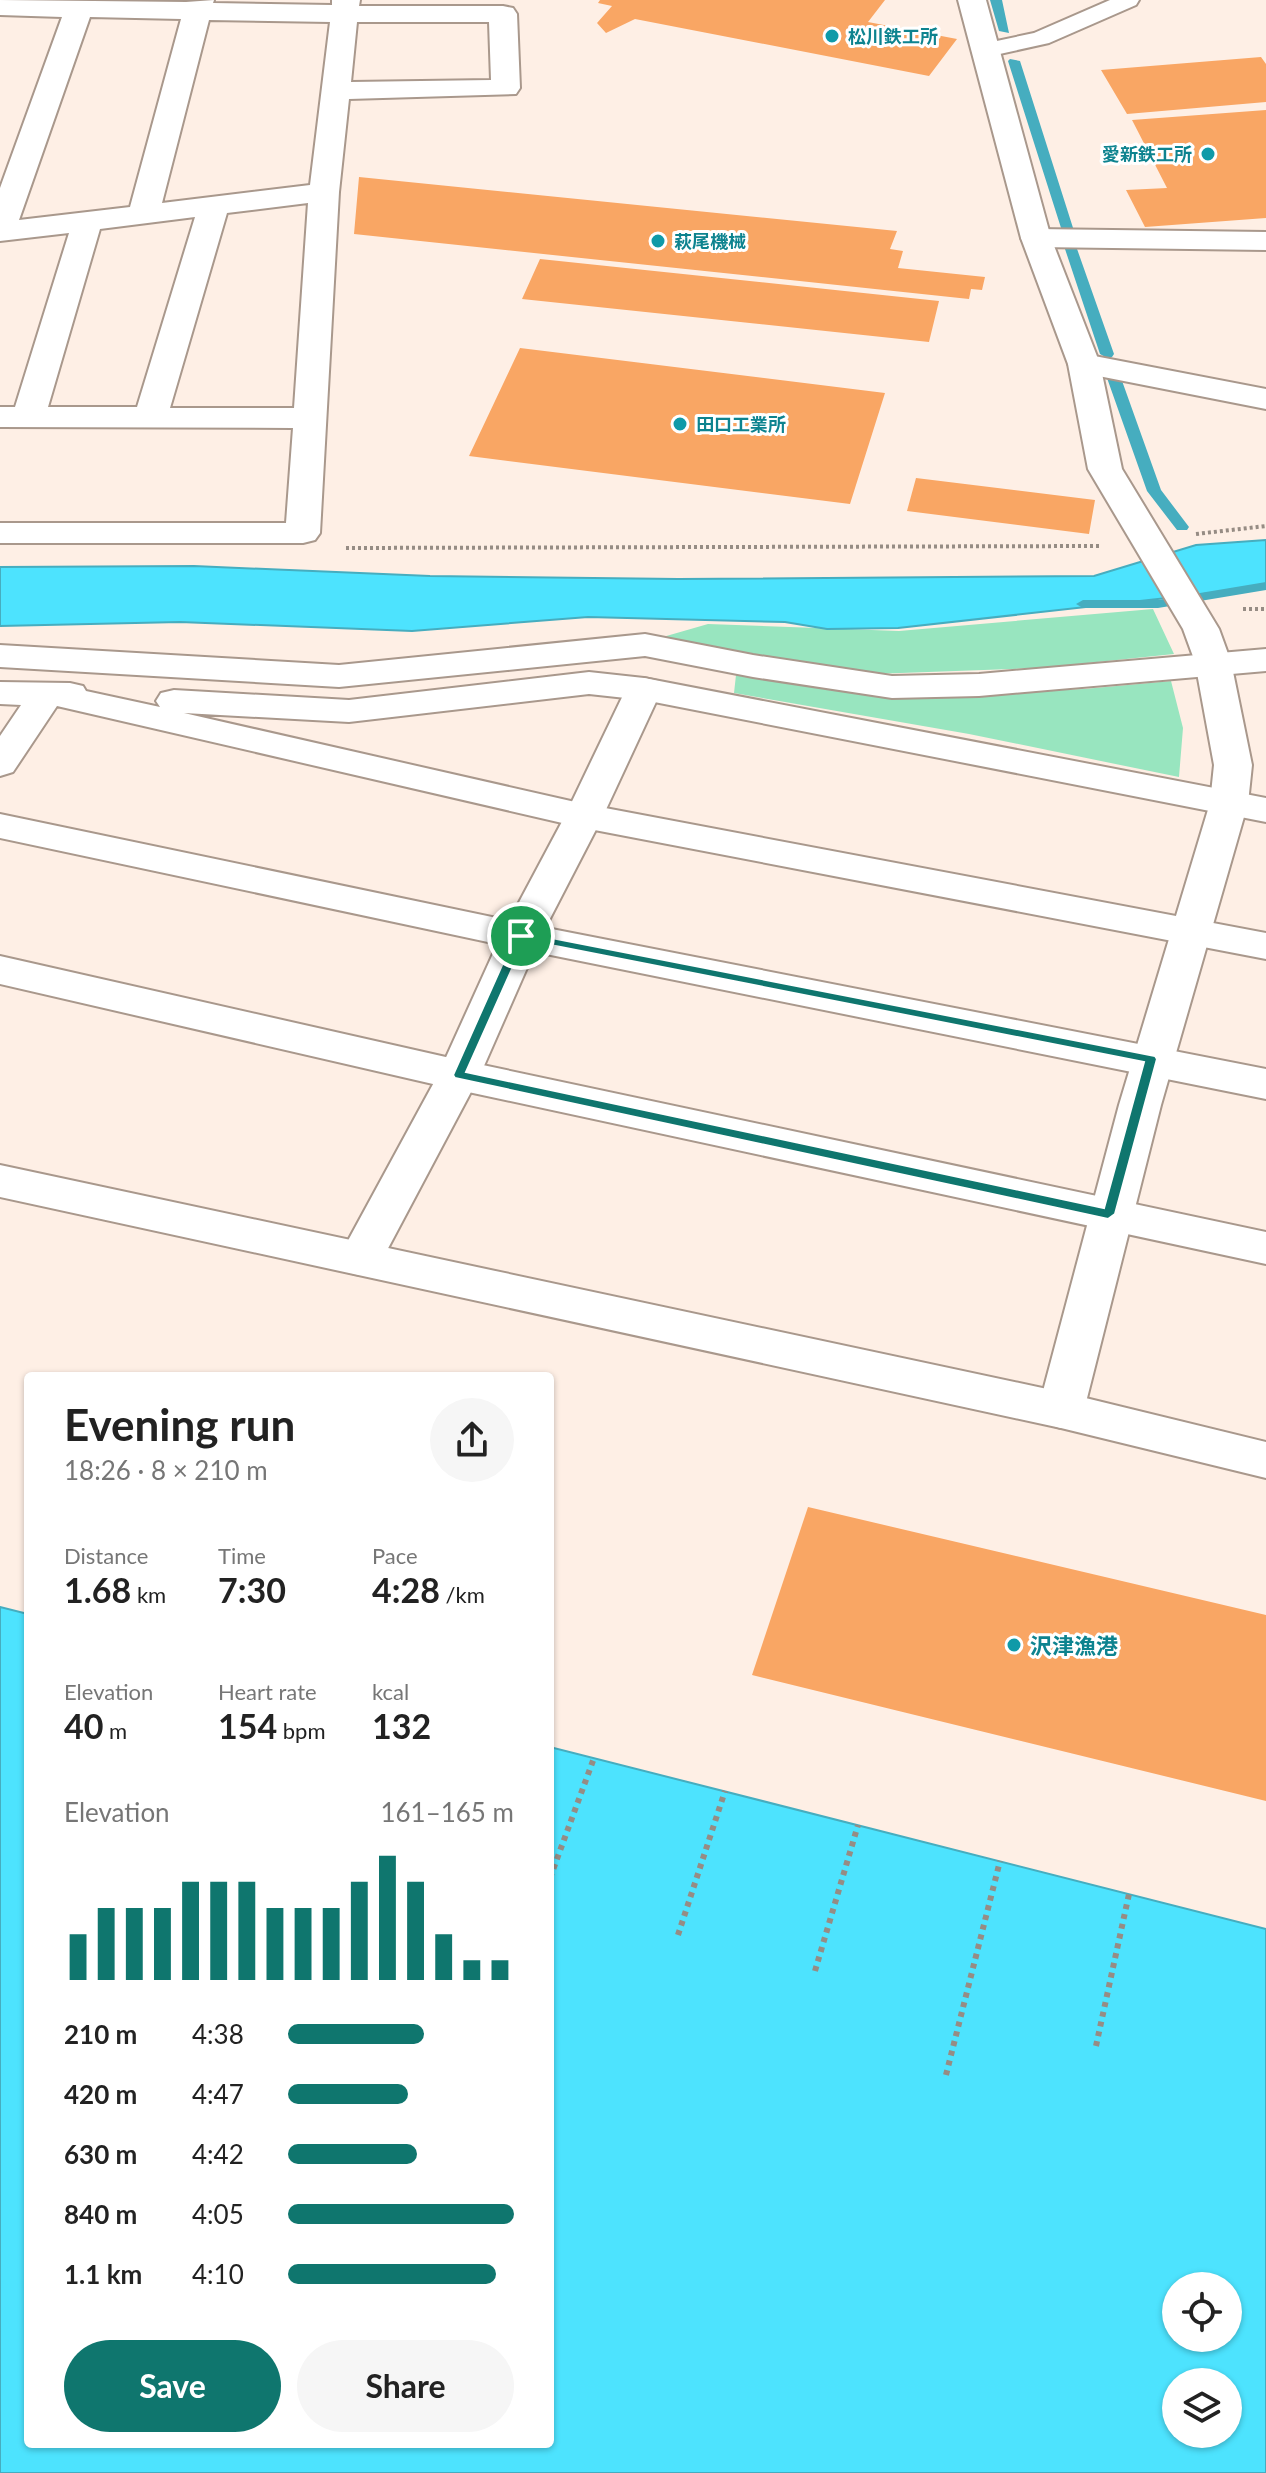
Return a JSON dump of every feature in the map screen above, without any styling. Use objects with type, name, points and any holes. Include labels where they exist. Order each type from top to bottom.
[{"type":"street","points":[[972,0],[1036,238],[1084,364],[1105,469],[1147,539],[1214,615],[1213,662],[1233,765],[1247,806],[1189,930],[1108,1214],[1061,1410]]},
{"type":"street","points":[[80,4],[0,231],[324,192]]},
{"type":"street","points":[[0,7],[80,4],[346,7],[503,14],[506,88],[335,91]]},
{"type":"street","points":[[144,213],[198,5]]},
{"type":"street","points":[[0,533],[303,533],[324,192],[346,7]]},
{"type":"street","points":[[151,417],[214,204]]},
{"type":"street","points":[[88,219],[14,417],[309,418]]},
{"type":"street","points":[[1036,238],[1266,241]]},
{"type":"street","points":[[1084,364],[1266,399]]},
{"type":"street","points":[[0,656],[339,676],[645,645],[753,666],[892,687],[979,685],[1213,662],[1266,660]]},
{"type":"street","points":[[0,693],[47,693],[349,711],[589,683],[644,689],[1247,806]]},
{"type":"street","points":[[360,1259],[459,1075],[521,936],[584,816],[644,689]]},
{"type":"street","points":[[0,764],[47,693]]},
{"type":"street","points":[[47,693],[584,816],[1266,946]]},
{"type":"street","points":[[0,826],[521,936],[1266,1084]]},
{"type":"street","points":[[0,970],[459,1075],[1266,1248]]},
{"type":"street","points":[[0,1181],[1061,1410],[1266,1460]]},
{"type":"lane","points":[[986,50],[1041,38],[1128,0]]},
{"type":"path","points":[[303,533],[349,549],[1097,547],[1266,526]]},
{"type":"path","points":[[1214,615],[1266,609]]},
{"type":"path","points":[[554,1867],[594,1758]]},
{"type":"path","points":[[678,1935],[725,1791]]},
{"type":"path","points":[[815,1971],[858,1825]]},
{"type":"path","points":[[946,2075],[1000,1861]]},
{"type":"path","points":[[1096,2046],[1129,1894]]},
{"type":"green space","points":[[1153,609],[1174,654],[1040,668],[873,674],[649,641],[708,624],[899,631]]},
{"type":"green space","points":[[736,675],[912,696],[1084,689],[1171,681],[1183,728],[1179,777],[969,734],[734,693]]},
{"type":"water","points":[[1266,540],[1266,587],[898,628],[827,629],[785,622],[588,617],[412,631],[180,622],[0,626],[0,567],[194,566],[430,576],[678,579],[1094,576],[1196,545]]},
{"type":"water","points":[[0,1607],[24,1613],[24,2448],[554,2448],[554,1748],[1266,1929],[1266,2473],[0,2473]]},
{"type":"building","name":"松川鉄工所","points":[[600,0],[885,0],[868,22],[957,39],[929,76],[635,19],[606,33],[597,23],[612,6],[598,3]]},
{"type":"building","points":[[1261,57],[1266,64],[1266,102],[1127,114],[1101,70]]},
{"type":"building","name":"愛新鉄工所","points":[[1266,110],[1266,218],[1145,227],[1126,190],[1167,188],[1132,120]]},
{"type":"building","name":"萩尾機械","points":[[359,177],[897,231],[890,249],[903,251],[898,268],[985,277],[982,290],[971,289],[969,299],[354,234]]},
{"type":"building","points":[[540,259],[939,301],[929,342],[522,299]]},
{"type":"building","name":"田口工業所","points":[[520,348],[885,393],[850,504],[469,456]]},
{"type":"building","points":[[916,478],[1095,500],[1089,534],[907,511]]},
{"type":"building","name":"沢津漁港","points":[[808,1507],[1266,1615],[1266,1801],[752,1675]]},
{"type":"waterway","points":[[996,0],[1005,31]]},
{"type":"waterway","points":[[1014,61],[1068,231]]},
{"type":"waterway","points":[[1070,246],[1107,354]]},
{"type":"waterway","points":[[1114,378],[1154,491],[1182,527]]},
{"type":"waterway","points":[[1083,604],[1158,604],[1266,586]]},
{"type":"place","name":"松川鉄工所","points":[[832,36]]},
{"type":"place","name":"愛新鉄工所","points":[[1208,154]]},
{"type":"place","name":"萩尾機械","points":[[658,241]]},
{"type":"place","name":"田口工業所","points":[[680,424]]},
{"type":"place","name":"沢津漁港","points":[[1014,1645]]},
{"type":"route","points":[[521,936],[1151,1059],[1108,1214],[459,1075],[521,936]]}]
